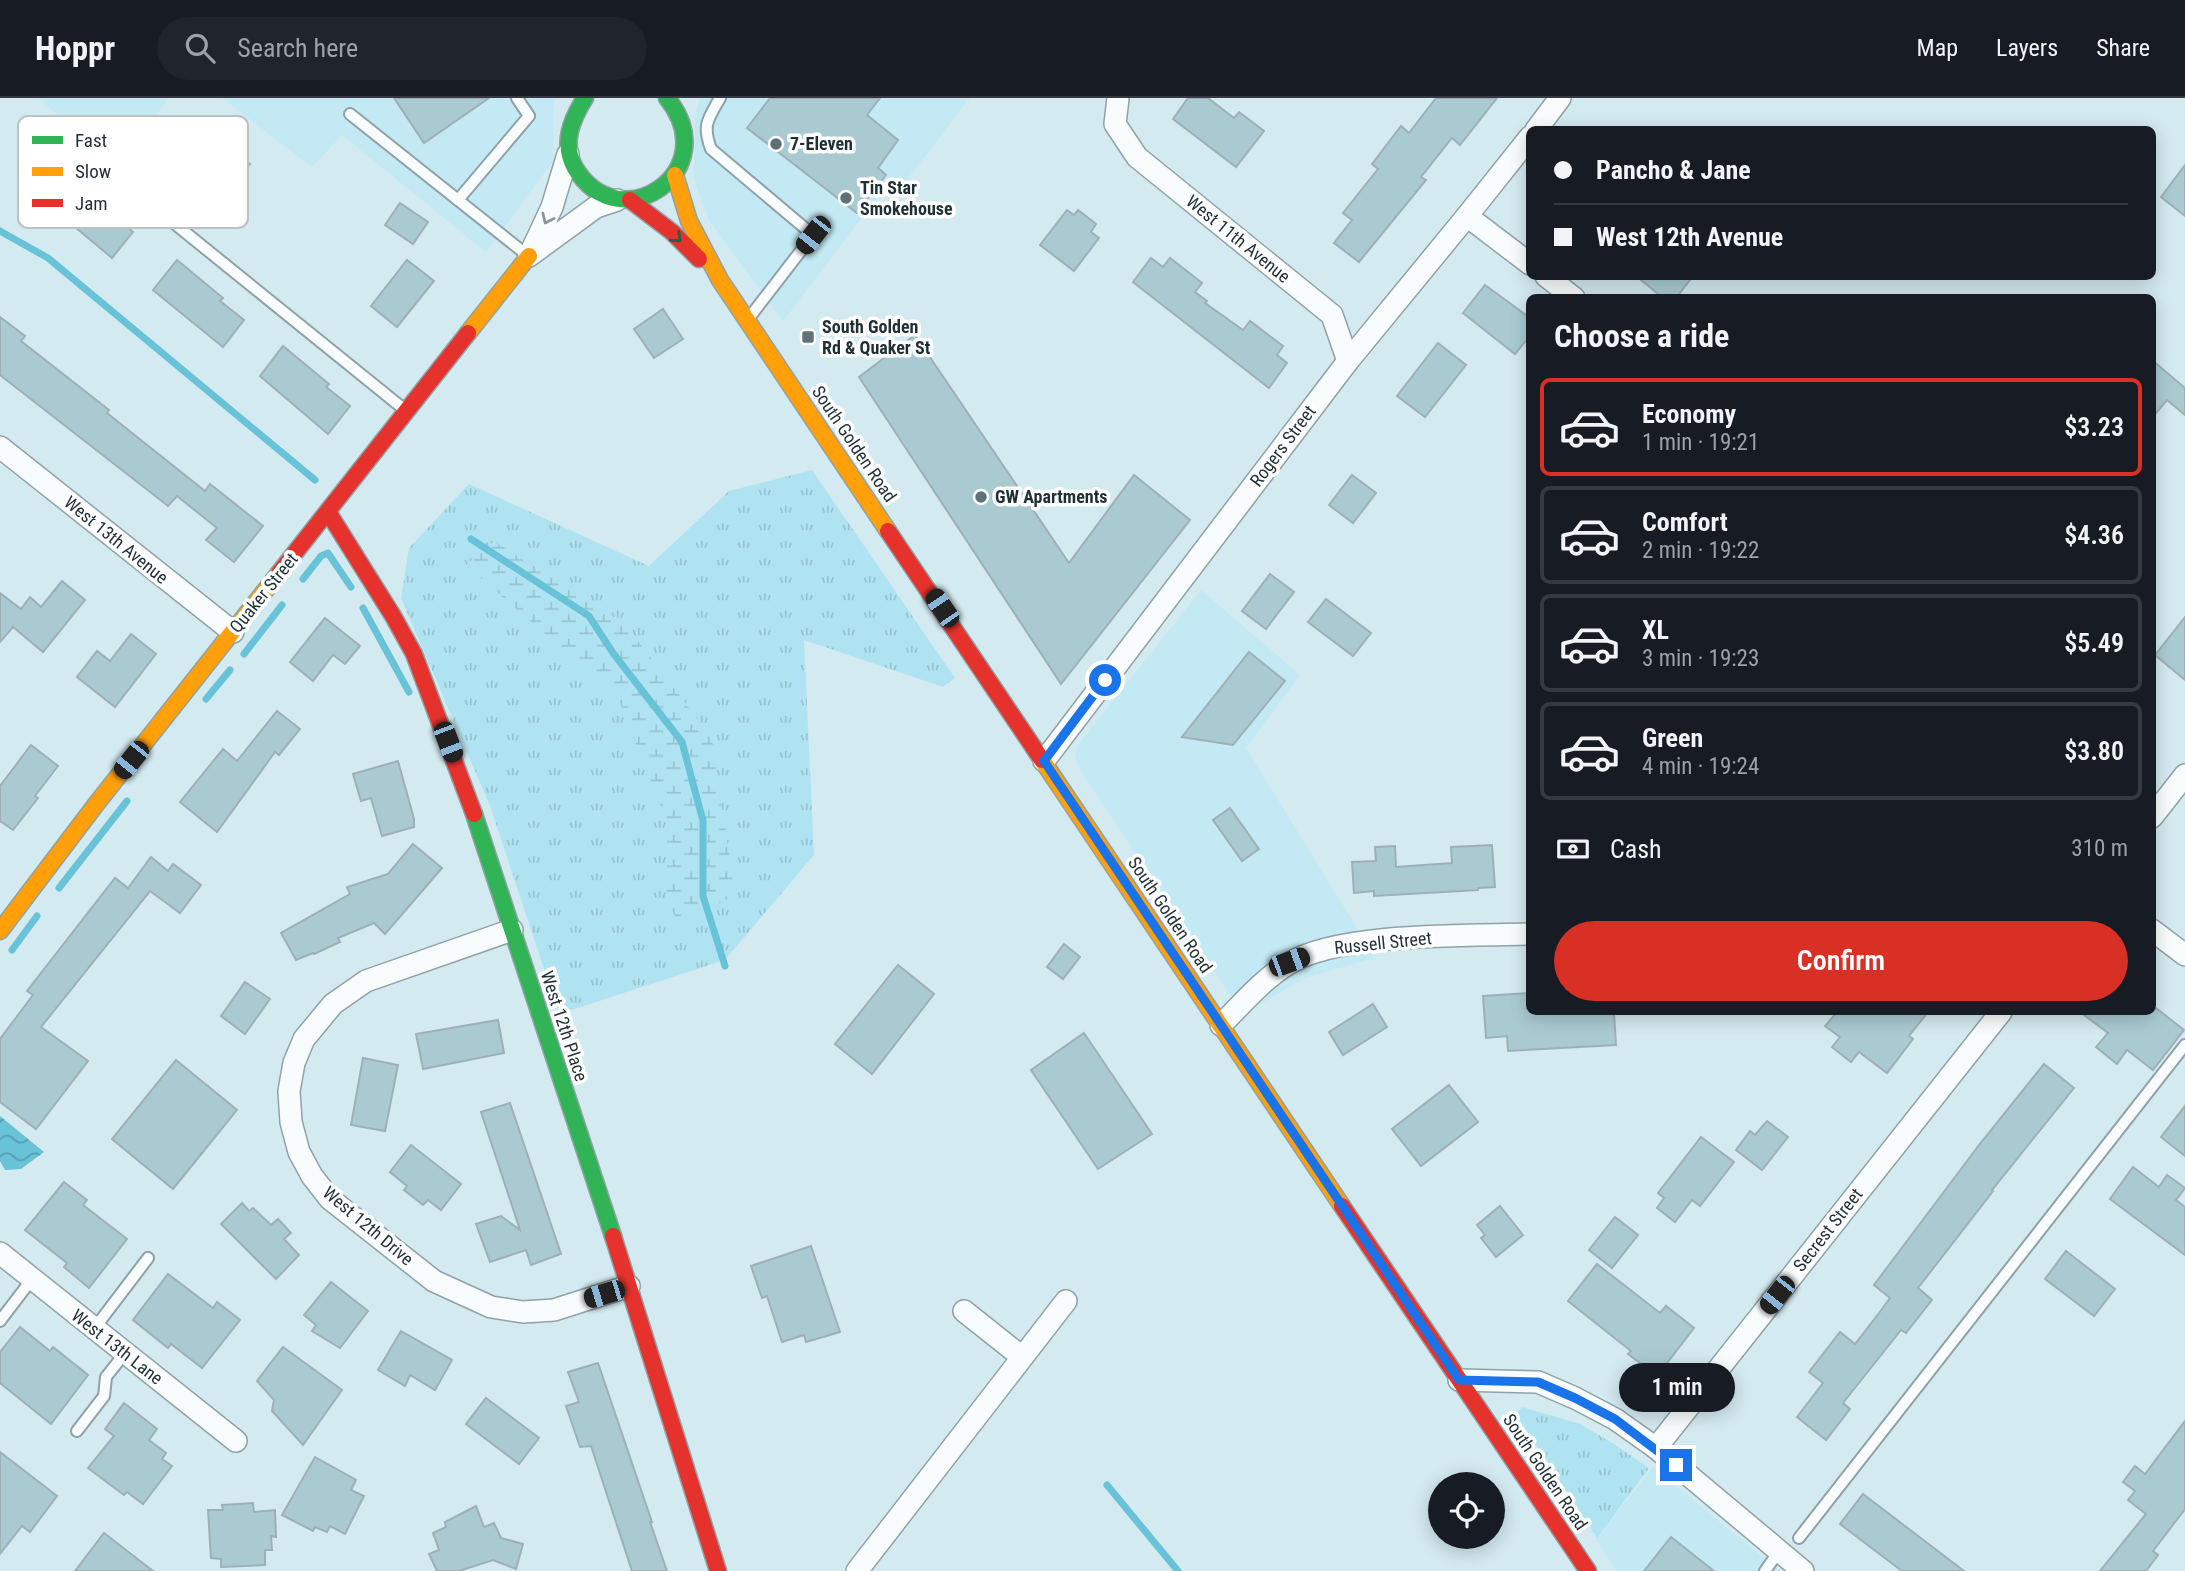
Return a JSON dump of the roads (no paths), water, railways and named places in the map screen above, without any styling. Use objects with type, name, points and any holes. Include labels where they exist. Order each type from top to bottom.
[{"type":"main road","points":[[568,154],[567,139],[572,105],[585,98]]},
{"type":"main road","points":[[623,200],[643,198],[655,193],[675,176],[683,159],[686,140],[683,122],[667,98]]},
{"type":"main road","name":"South Golden Road","points":[[568,154],[573,167],[591,189],[623,200],[672,233],[720,280]]},
{"type":"main road","name":"South Golden Road","points":[[675,176],[689,221],[720,280],[1588,1571]]},
{"type":"main road","name":"Quaker Street","points":[[4,917],[529,256]]},
{"type":"main road","name":"West 12th Place","points":[[328,512],[414,654],[465,786],[629,1286],[719,1571]]},
{"type":"street","points":[[683,122],[685,98]]},
{"type":"street","name":"West 11th Avenue","points":[[1118,98],[1115,124],[1137,157],[1332,315],[1348,361]]},
{"type":"street","points":[[1539,126],[1560,98]]},
{"type":"street","name":"Rogers Street","points":[[1044,761],[1348,361],[1526,142]]},
{"type":"street","name":"Quaker Street","points":[[529,256],[552,207],[568,154]]},
{"type":"street","name":"Quaker Street","points":[[529,256],[596,207],[623,200]]},
{"type":"street","points":[[1467,216],[1526,261]]},
{"type":"street","points":[[1551,280],[1569,294]]},
{"type":"street","name":"West 13th Avenue","points":[[0,447],[233,632]]},
{"type":"street","points":[[2156,812],[2185,775]]},
{"type":"street","name":"West 12th Drive","points":[[512,930],[366,981],[333,1004],[304,1039],[294,1063],[289,1091],[290,1122],[299,1152],[312,1176],[330,1199],[434,1280],[491,1307],[523,1312],[554,1310],[629,1286]]},
{"type":"street","points":[[2156,933],[2185,955]]},
{"type":"street","name":"Russell Street","points":[[1221,1025],[1266,980],[1289,962],[1318,951],[1347,944],[1408,939],[1526,934]]},
{"type":"street","name":"Secrest Street","points":[[1656,1448],[1999,1015]]},
{"type":"street","name":"West 13th Lane","points":[[0,1253],[236,1441]]},
{"type":"street","points":[[856,1571],[1066,1301]]},
{"type":"street","points":[[964,1311],[1022,1357]]},
{"type":"street","points":[[1459,1380],[1538,1382],[1615,1419],[1656,1448],[1803,1571]]},
{"type":"lane","points":[[458,200],[529,116],[517,98]]},
{"type":"lane","points":[[720,98],[706,124],[705,134],[711,149],[813,235],[747,321]]},
{"type":"lane","points":[[350,114],[529,256]]},
{"type":"lane","points":[[180,228],[407,412]]},
{"type":"lane","points":[[1799,1538],[2185,1045]]},
{"type":"lane","points":[[94,1329],[148,1258]]},
{"type":"lane","points":[[0,1321],[32,1279]]},
{"type":"lane","points":[[76,1431],[104,1396],[106,1377],[125,1353]]},
{"type":"lane","points":[[1765,1571],[1779,1551]]},
{"type":"water","points":[[0,1116],[44,1152],[21,1169],[5,1170],[0,1161]]},
{"type":"waterway","points":[[0,231],[48,258],[315,480]]},
{"type":"waterway","points":[[471,539],[589,616],[613,653],[682,742],[703,821],[703,896],[725,966]]},
{"type":"waterway","points":[[303,579],[321,556],[328,553],[351,587]]},
{"type":"waterway","points":[[244,654],[282,605]]},
{"type":"waterway","points":[[363,608],[409,692]]},
{"type":"waterway","points":[[206,699],[230,670]]},
{"type":"waterway","points":[[59,888],[127,801]]},
{"type":"waterway","points":[[12,950],[37,916]]},
{"type":"waterway","points":[[1107,1485],[1178,1571]]},
{"type":"place","name":"7-Eleven","points":[[776,144]]},
{"type":"place","name":"Tin Star Smokehouse","points":[[846,198]]},
{"type":"place","name":"South Golden Rd & Quaker St","points":[[808,337]]},
{"type":"place","name":"GW Apartments","points":[[981,497]]}]
